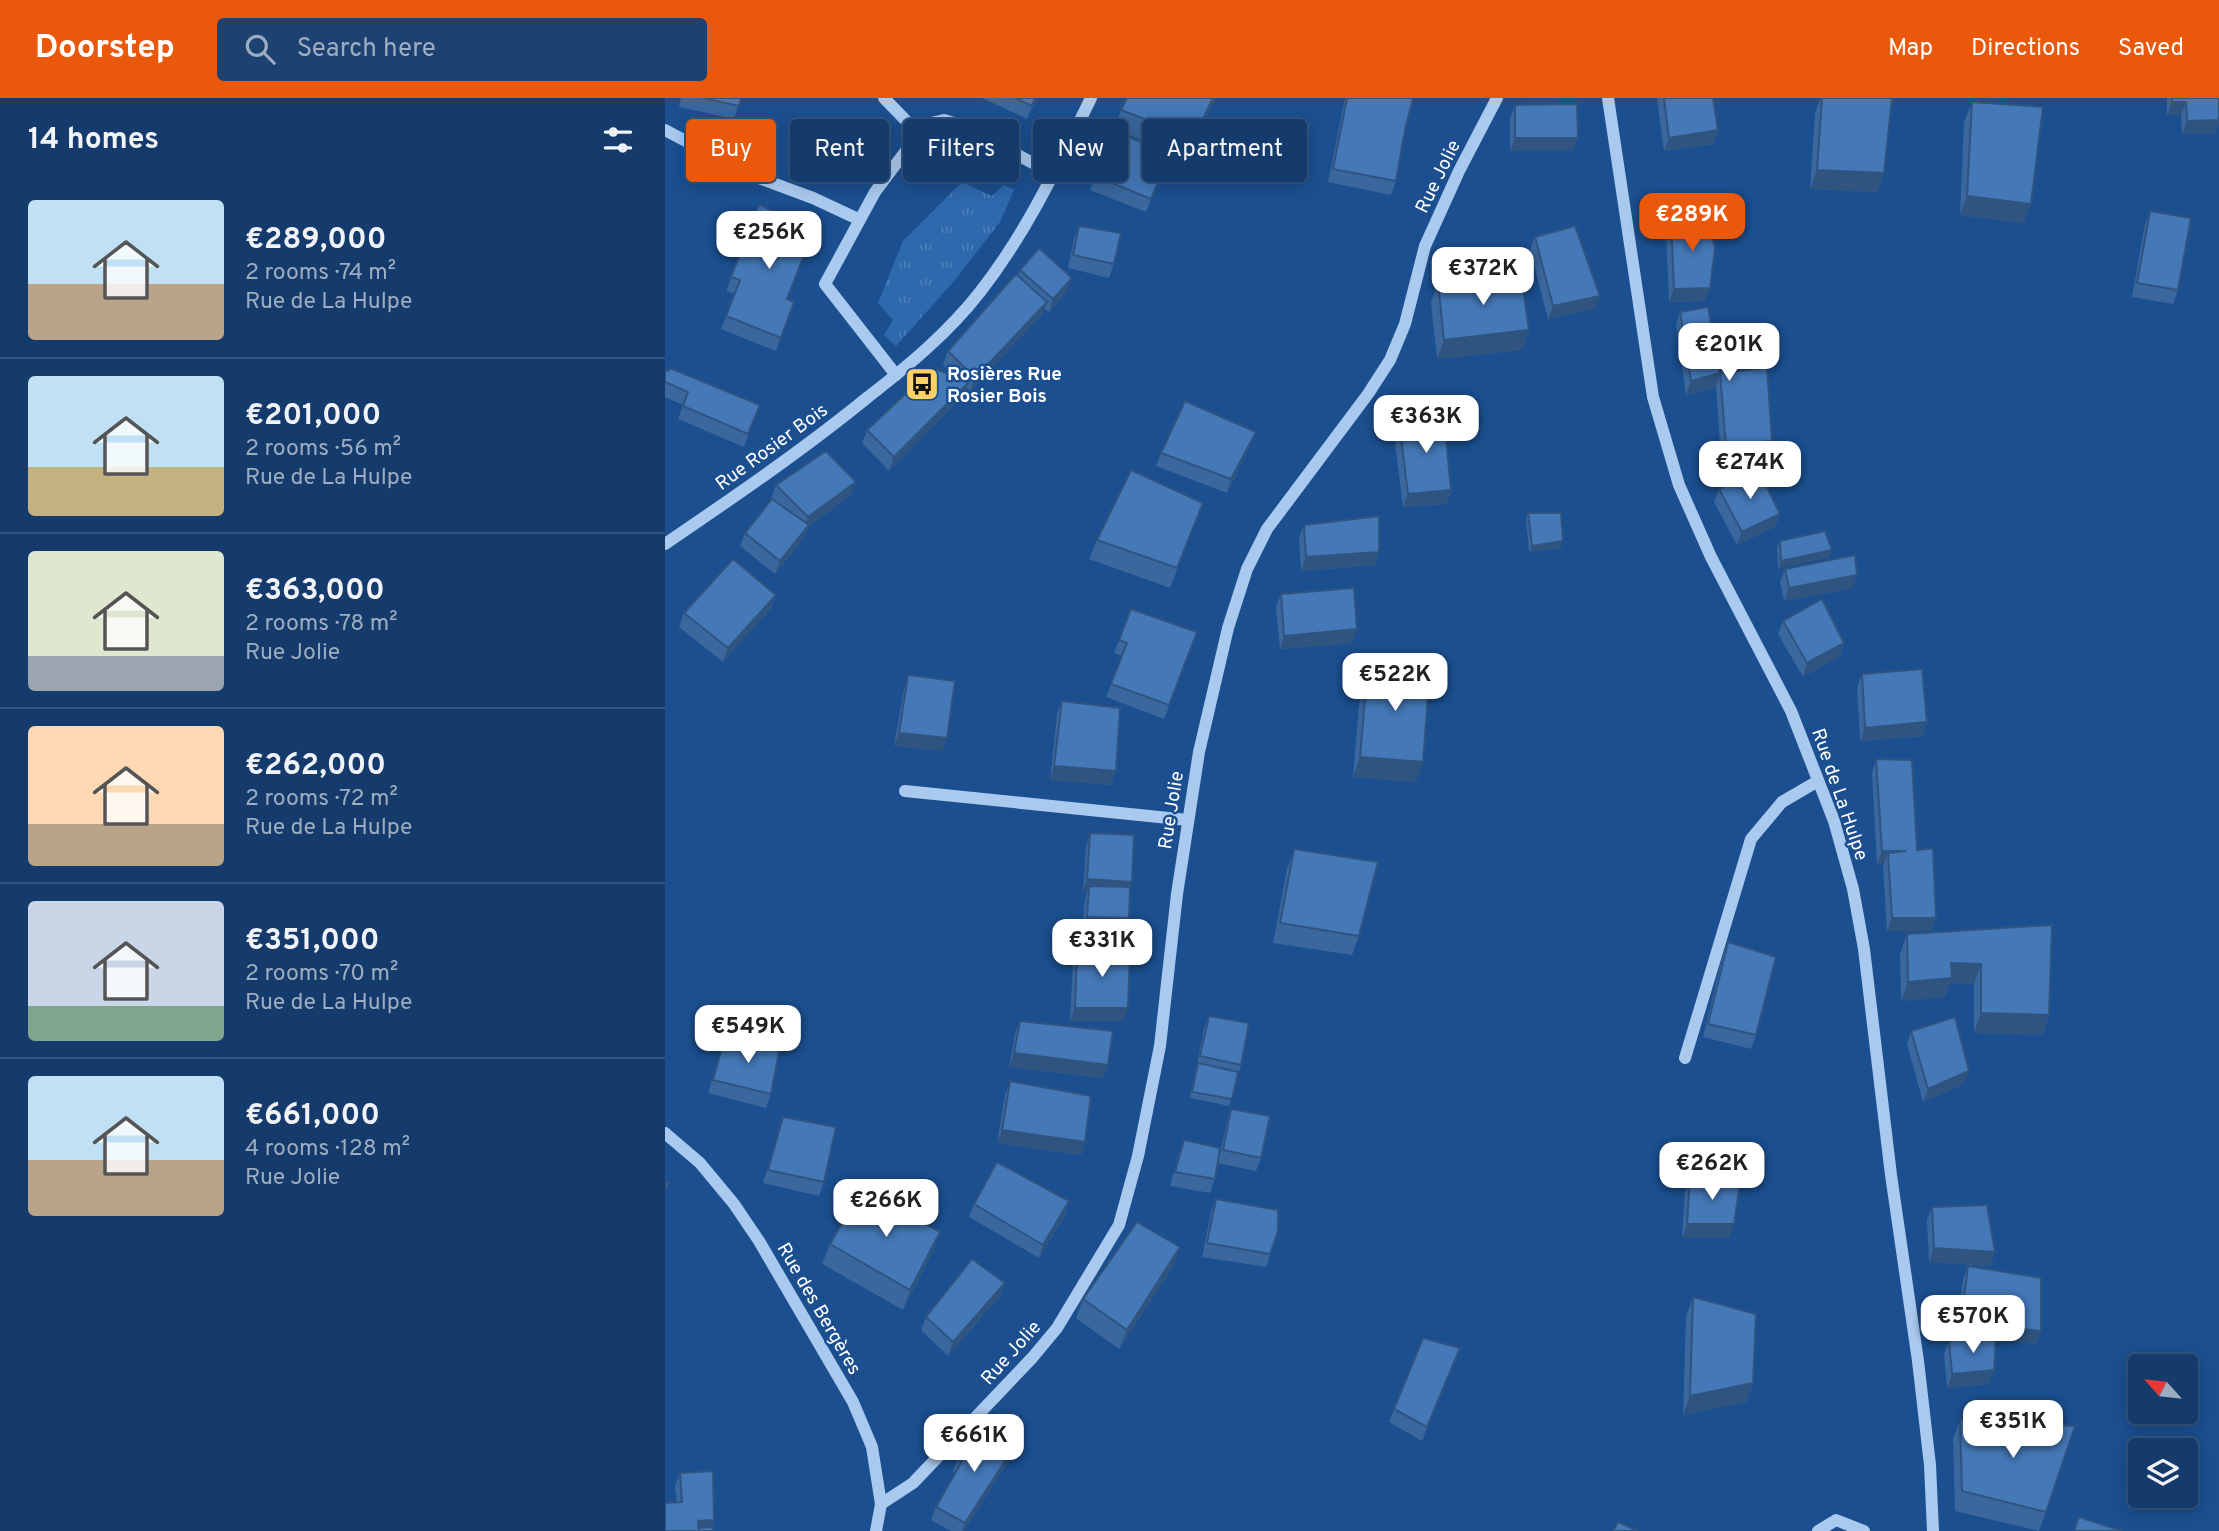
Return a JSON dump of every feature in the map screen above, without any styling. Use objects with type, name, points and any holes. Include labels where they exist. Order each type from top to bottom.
[{"type":"street","points":[[884,98],[904,119]]},
{"type":"street","name":"Rue Rosier Bois","points":[[1080,119],[1091,98]]},
{"type":"street","name":"Rue Jolie","points":[[881,1504],[913,1483],[1032,1358],[1057,1328],[1119,1225],[1137,1156],[1160,1046],[1188,820],[1205,723],[1228,628],[1247,569],[1267,529],[1368,394],[1390,360],[1405,324],[1425,246],[1459,171],[1497,98]]},
{"type":"street","name":"Rue de La Hulpe","points":[[1608,98],[1653,397],[1679,485],[1711,557],[1791,711],[1834,821],[1853,889],[1864,949],[1891,1175],[1919,1374],[1930,1465],[1933,1531]]},
{"type":"street","points":[[665,130],[748,174],[813,198],[858,219]]},
{"type":"street","points":[[897,375],[825,284],[858,219],[903,155]]},
{"type":"street","name":"Rue Rosier Bois","points":[[665,544],[796,453],[897,375],[959,318],[1034,212],[1049,182]]},
{"type":"street","points":[[1685,1058],[1751,839],[1782,802],[1818,781]]},
{"type":"street","points":[[905,791],[1188,820]]},
{"type":"street","name":"Rue des Bergères","points":[[665,1133],[700,1163],[734,1204],[759,1241],[853,1402],[872,1447],[881,1504],[876,1531]]},
{"type":"street","points":[[1818,1531],[1836,1520],[1864,1531]]},
{"type":"green space","points":[[962,182],[992,196],[1004,185],[1014,190],[1000,222],[955,280],[896,346],[884,335],[893,320],[878,303],[903,241]]},
{"type":"building","points":[[703,98],[741,98],[739,106]]},
{"type":"building","points":[[1015,98],[1035,98],[1032,106]]},
{"type":"building","points":[[1127,98],[1213,98],[1203,119],[1144,119],[1121,110]]},
{"type":"building","points":[[1347,98],[1413,98],[1396,181],[1333,169]]},
{"type":"building","points":[[1664,98],[1713,98],[1718,130],[1669,138]]},
{"type":"building","points":[[1822,98],[1892,98],[1884,173],[1817,170]]},
{"type":"building","points":[[2172,98],[2219,98],[2219,120],[2187,121],[2186,102],[2172,102]]},
{"type":"building","points":[[1972,102],[2043,107],[2031,204],[1967,196]]},
{"type":"building","points":[[1577,104],[1578,138],[1515,138],[1515,105]]},
{"type":"building","points":[[1128,137],[1142,142],[1142,182],[1158,182],[1151,199],[1110,182],[1128,182]]},
{"type":"building","points":[[759,205],[815,227],[787,299],[794,302],[781,338],[726,316],[740,280],[731,277]]},
{"type":"building","points":[[2150,211],[2191,218],[2178,290],[2137,283]]},
{"type":"building","points":[[1709,218],[1715,249],[1710,288],[1674,289],[1671,219]]},
{"type":"building","points":[[1079,226],[1121,233],[1114,264],[1073,255]]},
{"type":"building","points":[[1575,226],[1600,296],[1553,306],[1535,237]]},
{"type":"building","points":[[1039,248],[1072,278],[1053,299],[1020,270]]},
{"type":"building","points":[[1521,273],[1529,330],[1444,340],[1438,283]]},
{"type":"building","points":[[1016,274],[1047,302],[975,378],[948,351]]},
{"type":"building","points":[[1708,307],[1720,373],[1691,381],[1680,312]]},
{"type":"building","points":[[670,368],[760,405],[748,434],[683,406],[688,392],[665,382],[665,369],[668,371]]},
{"type":"building","points":[[933,368],[969,382],[894,457],[867,430]]},
{"type":"building","points":[[1767,368],[1772,441],[1726,445],[1720,373]]},
{"type":"building","points":[[1185,401],[1256,432],[1231,479],[1161,453]]},
{"type":"building","points":[[1444,416],[1451,490],[1408,494],[1399,421]]},
{"type":"building","points":[[826,451],[856,482],[808,517],[776,485]]},
{"type":"building","points":[[1758,469],[1780,514],[1742,532],[1719,489]]},
{"type":"building","points":[[1131,470],[1203,503],[1177,568],[1097,540]]},
{"type":"building","points":[[772,499],[809,525],[780,561],[745,533]]},
{"type":"building","points":[[1528,513],[1561,513],[1563,541],[1532,546]]},
{"type":"building","points":[[1379,516],[1379,552],[1306,557],[1304,525]]},
{"type":"building","points":[[1825,531],[1832,550],[1781,561],[1780,541]]},
{"type":"building","points":[[1855,555],[1857,575],[1789,588],[1785,569]]},
{"type":"building","points":[[733,559],[776,595],[728,648],[684,613]]},
{"type":"building","points":[[1354,588],[1357,629],[1284,636],[1281,594]]},
{"type":"building","points":[[1822,599],[1844,643],[1807,663],[1783,621]]},
{"type":"building","points":[[1131,609],[1197,632],[1169,705],[1111,684],[1127,643],[1119,640]]},
{"type":"building","points":[[1368,664],[1430,669],[1423,762],[1360,757]]},
{"type":"building","points":[[1922,669],[1927,722],[1865,728],[1862,674]]},
{"type":"building","points":[[908,675],[955,681],[947,738],[899,733]]},
{"type":"building","points":[[1062,701],[1120,708],[1116,771],[1054,766]]},
{"type":"building","points":[[1876,759],[1912,760],[1917,850],[1933,848],[1936,918],[1892,918],[1888,853],[1906,851],[1882,851]]},
{"type":"building","points":[[1090,833],[1134,835],[1132,882],[1087,879]]},
{"type":"building","points":[[1294,849],[1378,862],[1359,936],[1280,923]]},
{"type":"building","points":[[1089,886],[1130,887],[1129,918],[1087,917]]},
{"type":"building","points":[[2052,925],[2049,1015],[1981,1013],[1981,964],[1951,963],[1952,978],[1908,982],[1907,934]]},
{"type":"building","points":[[1728,942],[1776,957],[1756,1035],[1708,1024]]},
{"type":"building","points":[[1077,949],[1130,951],[1128,1008],[1075,1008]]},
{"type":"building","points":[[1209,1016],[1249,1023],[1241,1065],[1200,1056]]},
{"type":"building","points":[[1955,1017],[1969,1071],[1928,1089],[1911,1031]]},
{"type":"building","points":[[1020,1021],[1113,1031],[1108,1065],[1014,1053]]},
{"type":"building","points":[[725,1037],[780,1047],[771,1094],[713,1080]]},
{"type":"building","points":[[1198,1063],[1238,1072],[1232,1099],[1192,1092]]},
{"type":"building","points":[[1010,1081],[1091,1096],[1085,1142],[1002,1130]]},
{"type":"building","points":[[1231,1109],[1270,1116],[1261,1158],[1223,1150]]},
{"type":"building","points":[[783,1117],[836,1127],[824,1182],[768,1170]]},
{"type":"building","points":[[1184,1140],[1220,1148],[1215,1179],[1175,1172]]},
{"type":"building","points":[[997,1162],[1069,1201],[1043,1245],[974,1204]]},
{"type":"building","points":[[1690,1178],[1740,1183],[1734,1224],[1687,1224]]},
{"type":"building","points":[[862,1189],[940,1232],[910,1290],[830,1244]]},
{"type":"building","points":[[1216,1199],[1278,1210],[1278,1231],[1270,1254],[1207,1243]]},
{"type":"building","points":[[1987,1205],[1995,1252],[1934,1248],[1932,1207]]},
{"type":"building","points":[[1137,1222],[1180,1247],[1127,1330],[1083,1299]]},
{"type":"building","points":[[972,1259],[1005,1283],[953,1342],[926,1317]]},
{"type":"building","points":[[1968,1266],[2041,1278],[2041,1331],[1961,1323]]},
{"type":"building","points":[[1693,1297],[1756,1314],[1753,1383],[1690,1396]]},
{"type":"building","points":[[1996,1336],[1994,1370],[1952,1374],[1949,1340]]},
{"type":"building","points":[[1423,1338],[1460,1348],[1427,1427],[1394,1409]]},
{"type":"building","points":[[1960,1419],[2075,1426],[2046,1512],[1962,1491]]},
{"type":"building","points":[[978,1426],[1014,1447],[965,1523],[936,1507],[962,1461],[958,1458]]},
{"type":"building","points":[[713,1471],[714,1520],[698,1521],[699,1531],[665,1531],[665,1503],[682,1502],[680,1473]]},
{"type":"building","points":[[2079,1517],[2122,1531],[2074,1531]]},
{"type":"building","points":[[1618,1522],[1638,1531],[1613,1531]]},
{"type":"building","points":[[712,1527],[713,1531],[699,1531],[698,1528]]},
{"type":"place","name":"Rosières Rue Rosier Bois","points":[[922,384]]}]
